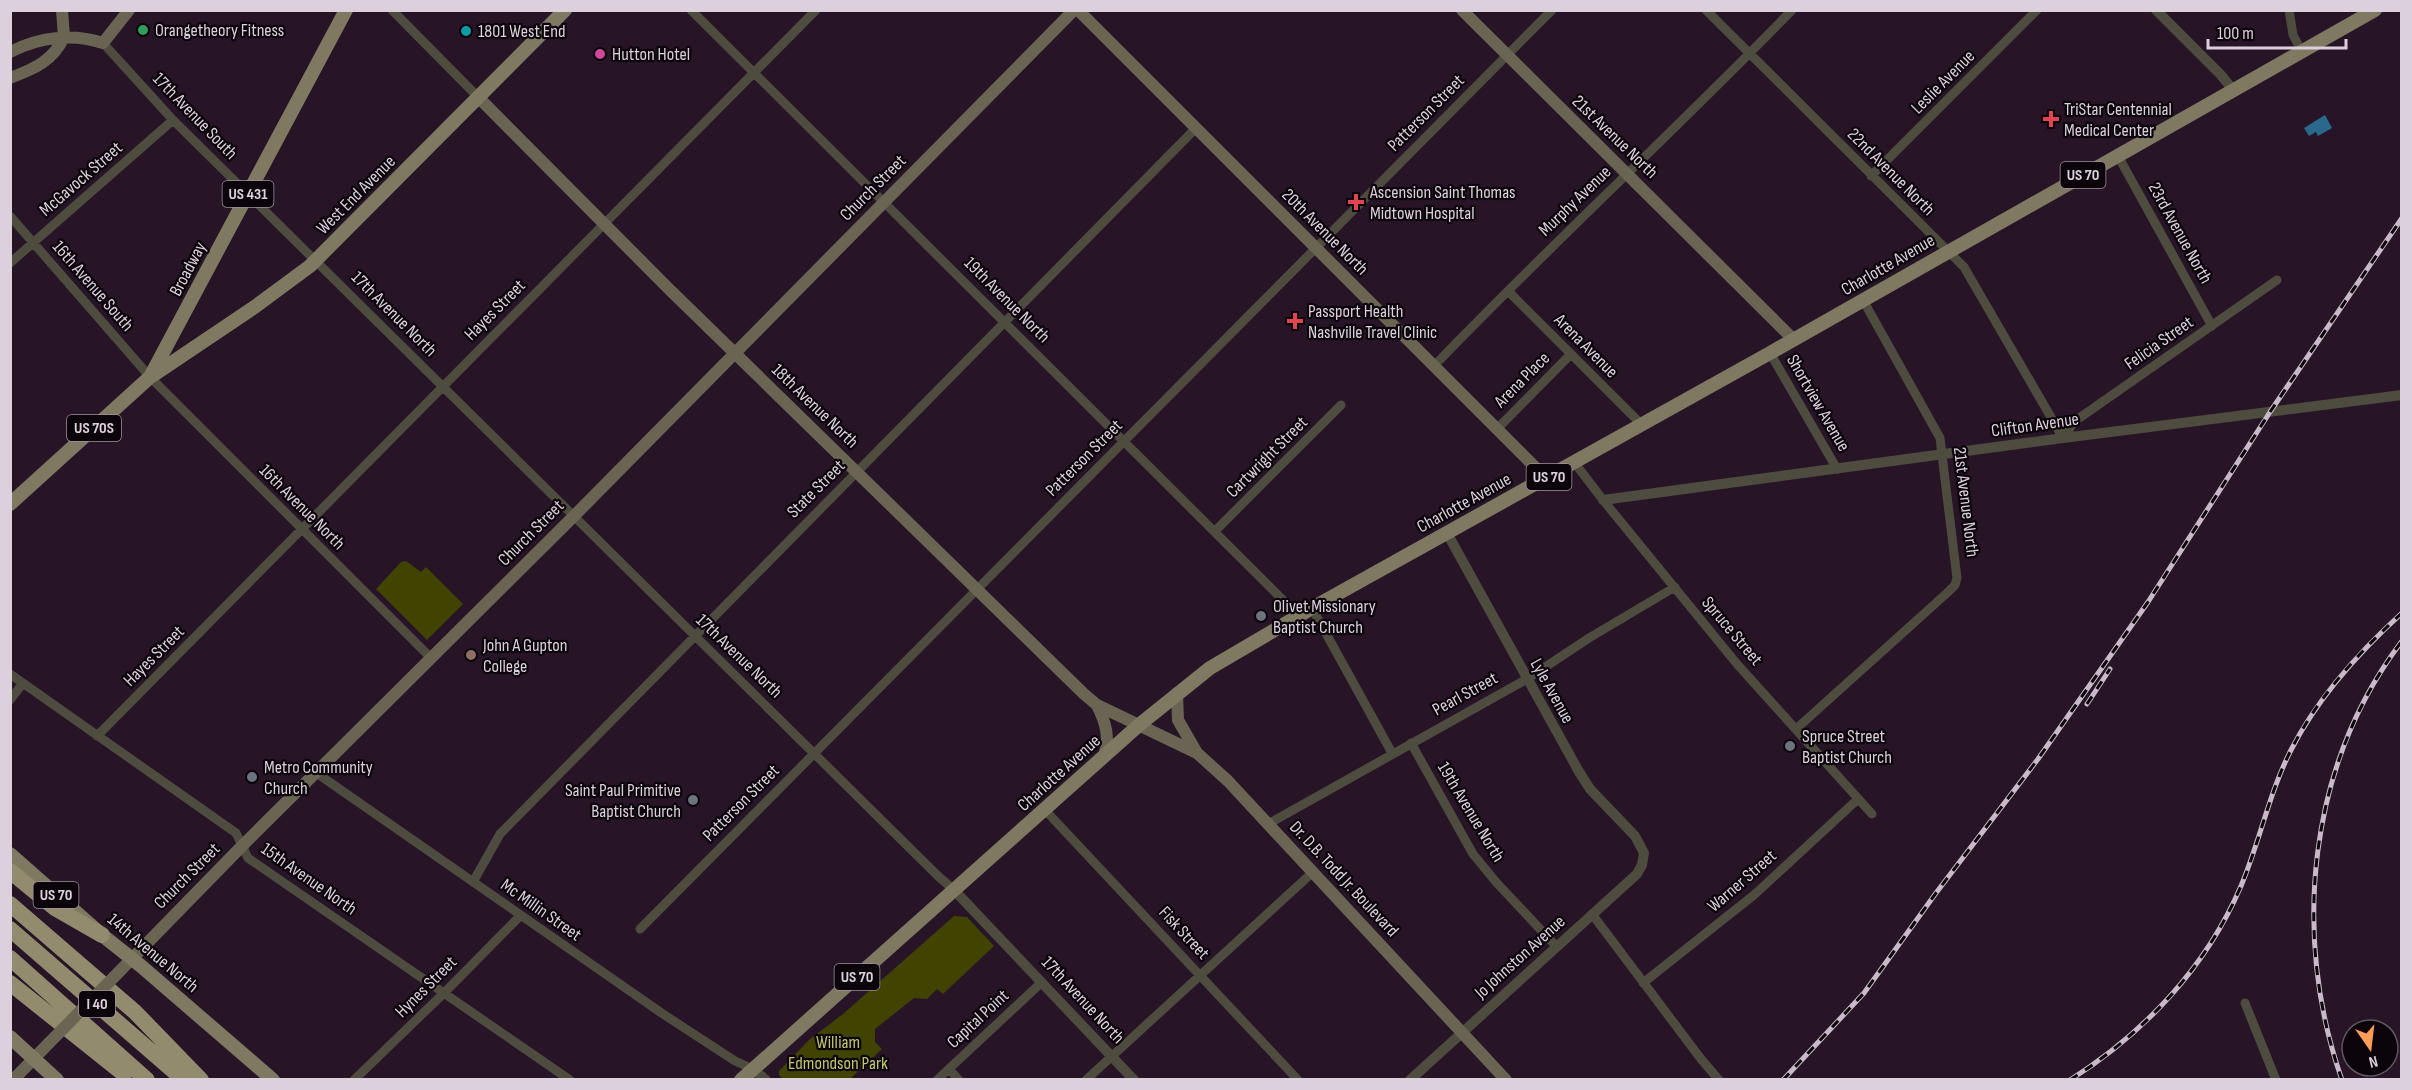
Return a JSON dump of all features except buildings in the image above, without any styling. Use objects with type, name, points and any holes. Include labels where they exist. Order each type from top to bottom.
[{"type":"highway","points":[[10,871],[55,908],[102,935]]},
{"type":"highway","points":[[10,904],[135,1012],[201,1080]]},
{"type":"highway","name":"I 40","points":[[10,929],[184,1080]]},
{"type":"highway","name":"I 40","points":[[10,958],[147,1080]]},
{"type":"highway","points":[[10,983],[131,1080]]},
{"type":"main road","points":[[10,78],[45,62],[59,48],[64,38],[62,10]]},
{"type":"main road","points":[[10,52],[34,42],[64,38],[86,38],[103,43],[129,10]]},
{"type":"main road","name":"Broadway","points":[[10,504],[150,377],[346,10]]},
{"type":"main road","name":"West End Avenue","points":[[150,377],[256,306],[316,260],[565,10]]},
{"type":"main road","name":"20th Avenue North","points":[[1076,10],[1546,478]]},
{"type":"main road","name":"Church Street","points":[[13,1080],[130,958],[573,517],[1076,10]]},
{"type":"main road","name":"21st Avenue North","points":[[1462,10],[1794,339]]},
{"type":"main road","name":"Charlotte Avenue","points":[[741,1080],[1139,725],[1177,693],[1228,657],[2375,10]]},
{"type":"main road","name":"18th Avenue North","points":[[478,97],[735,353],[1097,705],[1139,725]]},
{"type":"main road","points":[[1177,693],[1178,720],[1197,753]]},
{"type":"main road","points":[[1097,705],[1105,720],[1107,732],[1108,744],[1104,757]]},
{"type":"main road","name":"Dr. D.B. Todd Jr. Boulevard","points":[[1139,725],[1197,753],[1228,781],[1506,1080]]},
{"type":"main road","name":"14th Avenue North","points":[[10,854],[273,1080]]},
{"type":"main road","points":[[10,1037],[57,1080]]},
{"type":"street","points":[[392,10],[478,97]]},
{"type":"street","name":"19th Avenue North","points":[[691,10],[1299,616]]},
{"type":"street","name":"Hayes Street","points":[[98,736],[816,10]]},
{"type":"street","name":"Patterson Street","points":[[639,929],[1552,10]]},
{"type":"street","name":"22nd Avenue North","points":[[1706,10],[1964,267],[2063,438]]},
{"type":"street","name":"Murphy Avenue","points":[[1434,366],[1567,231],[1628,174],[1792,10]]},
{"type":"street","name":"Leslie Avenue","points":[[1871,176],[2037,10]]},
{"type":"street","points":[[2156,10],[2234,91]]},
{"type":"street","points":[[2289,10],[2293,35],[2302,51]]},
{"type":"street","name":"17th Avenue South","points":[[103,43],[173,120],[316,260]]},
{"type":"street","name":"McGavock Street","points":[[10,263],[173,120]]},
{"type":"street","name":"State Street","points":[[473,882],[500,834],[1196,128]]},
{"type":"street","name":"23rd Avenue North","points":[[2118,156],[2212,326]]},
{"type":"street","name":"16th Avenue South","points":[[10,216],[150,377]]},
{"type":"street","name":"17th Avenue North","points":[[316,260],[573,517],[954,890],[1134,1080]]},
{"type":"street","name":"Felicia Street","points":[[2063,438],[2075,421],[2277,280]]},
{"type":"street","name":"Arena Avenue","points":[[1508,291],[1641,424]]},
{"type":"street","name":"21st Avenue North","points":[[1796,729],[1955,585],[1956,563],[1938,435],[1863,300]]},
{"type":"street","name":"Shortview Avenue","points":[[1770,353],[1837,469]]},
{"type":"street","name":"Arena Place","points":[[1497,429],[1571,354]]},
{"type":"street","name":"16th Avenue North","points":[[150,377],[430,658]]},
{"type":"street","name":"Clifton Avenue","points":[[1603,500],[2402,395]]},
{"type":"street","name":"Cartwright Street","points":[[1215,531],[1341,405]]},
{"type":"street","name":"Spruce Street","points":[[1574,462],[1737,664],[1872,814]]},
{"type":"street","name":"Lyle Avenue","points":[[1447,533],[1590,789],[1635,836],[1644,853]]},
{"type":"street","name":"Pearl Street","points":[[1268,824],[1527,679],[1589,638],[1675,587]]},
{"type":"street","points":[[1312,608],[1392,753]]},
{"type":"street","name":"15th Avenue North","points":[[10,674],[236,833],[248,858],[570,1080]]},
{"type":"street","points":[[10,700],[23,683]]},
{"type":"street","name":"19th Avenue North","points":[[1411,743],[1477,859],[1556,946]]},
{"type":"street","name":"Mc Millin Street","points":[[315,772],[679,1025],[735,1061],[753,1069]]},
{"type":"street","name":"Warner Street","points":[[1643,983],[1754,895],[1858,799]]},
{"type":"street","name":"Fisk Street","points":[[1045,810],[1298,1080]]},
{"type":"street","name":"Jo Johnston Avenue","points":[[1410,1080],[1637,874],[1642,865],[1644,853]]},
{"type":"street","points":[[1086,1080],[1313,872]]},
{"type":"street","points":[[1592,914],[1719,1080]]},
{"type":"street","name":"Hynes Street","points":[[354,1080],[520,915]]},
{"type":"street","name":"Capital Point","points":[[939,1079],[1042,982]]},
{"type":"street","points":[[2245,1003],[2276,1080]]},
{"type":"street","points":[[753,1069],[766,1080]]},
{"type":"street","points":[[949,1069],[959,1080]]},
{"type":"green space","points":[[406,561],[421,572],[426,567],[463,604],[427,640],[376,589],[401,562]]},
{"type":"green space","name":"William Edmondson Park","points":[[954,916],[967,917],[994,946],[943,994],[937,989],[927,999],[914,998],[875,1029],[875,1042],[882,1049],[850,1079],[783,1079],[779,1075],[779,1071],[810,1039],[843,1014]]},
{"type":"water","points":[[2325,115],[2332,128],[2318,136],[2316,132],[2309,136],[2304,128]]},
{"type":"railway","points":[[1783,1080],[1864,993],[1936,893],[2038,759],[2148,602],[2270,412],[2402,218]]},
{"type":"railway","points":[[2070,1080],[2097,1062],[2147,1020],[2191,971],[2227,916],[2241,886],[2283,766],[2302,731],[2340,677],[2402,613]]},
{"type":"railway","points":[[2342,1080],[2326,1025],[2317,968],[2314,910],[2318,853],[2328,796],[2346,742],[2370,690],[2402,641]]},
{"type":"railway","points":[[2087,704],[2110,669]]},
{"type":"place","name":"Orangetheory Fitness","points":[[143,30]]},
{"type":"place","name":"1801 West End","points":[[466,31]]},
{"type":"place","name":"Hutton Hotel","points":[[600,54]]},
{"type":"place","name":"TriStar Centennial Medical Center","points":[[2051,119]]},
{"type":"place","name":"Ascension Saint Thomas Midtown Hospital","points":[[1356,202]]},
{"type":"place","name":"Passport Health Nashville Travel Clinic","points":[[1295,321]]},
{"type":"place","name":"Olivet Missionary Baptist Church","points":[[1261,616]]},
{"type":"place","name":"John A Gupton College","points":[[471,655]]},
{"type":"place","name":"Spruce Street Baptist Church","points":[[1790,746]]},
{"type":"place","name":"Metro Community Church","points":[[252,777]]},
{"type":"place","name":"Saint Paul Primitive Baptist Church","points":[[693,800]]}]
